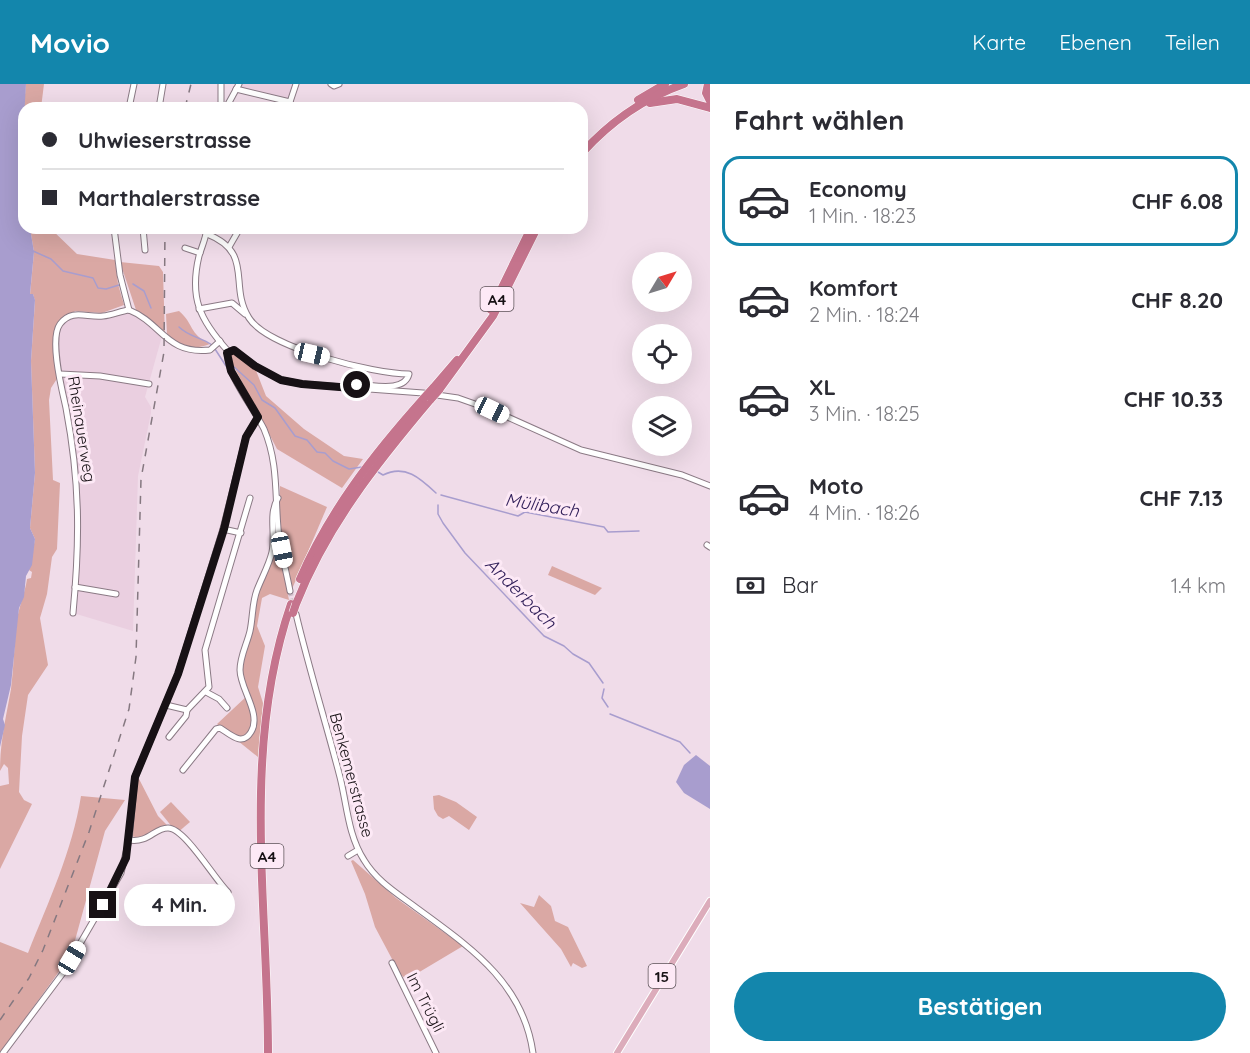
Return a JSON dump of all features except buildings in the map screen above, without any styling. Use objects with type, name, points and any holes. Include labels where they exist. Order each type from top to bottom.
[{"type":"highway","points":[[588,142],[630,106],[665,84]]},
{"type":"highway","points":[[630,106],[673,84]]},
{"type":"highway","points":[[588,147],[620,118],[652,98],[684,84]]},
{"type":"highway","points":[[708,84],[706,92],[710,101]]},
{"type":"highway","points":[[620,118],[663,99],[677,99],[710,108]]},
{"type":"highway","name":"A4","points":[[437,391],[484,322],[528,234]]},
{"type":"highway","name":"A4","points":[[273,1053],[267,756],[274,684],[294,614],[292,593],[318,540],[353,489],[388,445],[437,391],[493,316],[534,234]]},
{"type":"highway","name":"A4","points":[[268,1053],[261,763],[270,684],[293,604],[353,489]]},
{"type":"main road","name":"15","points":[[617,1053],[710,901]]},
{"type":"street","points":[[130,102],[134,84]]},
{"type":"street","points":[[160,102],[163,84]]},
{"type":"street","points":[[221,84],[221,102]]},
{"type":"street","points":[[290,102],[296,84]]},
{"type":"street","points":[[331,84],[334,86],[339,84]]},
{"type":"street","points":[[229,102],[237,86],[281,102]]},
{"type":"street","points":[[115,234],[117,261],[129,310],[141,315],[162,336],[180,347],[192,351],[211,349],[218,343]]},
{"type":"street","points":[[144,234],[145,250]]},
{"type":"street","points":[[206,234],[195,283],[203,321],[218,343],[228,351],[234,350],[255,366],[281,380],[352,388],[437,391],[485,407],[581,450],[682,476],[710,486]]},
{"type":"street","points":[[211,234],[229,247],[237,259],[246,314]]},
{"type":"street","points":[[229,247],[237,234]]},
{"type":"street","points":[[185,248],[200,253]]},
{"type":"street","points":[[199,309],[232,303],[246,314],[262,332],[300,351],[381,372],[409,374],[407,381],[402,384],[357,385],[352,388]]},
{"type":"street","name":"Rheinauerweg","points":[[73,613],[79,491],[56,339],[63,320],[78,314],[103,316],[129,310]]},
{"type":"street","points":[[228,351],[227,359],[231,371],[258,417],[273,455],[278,498],[279,536],[292,593]]},
{"type":"street","points":[[60,374],[93,375],[149,384]]},
{"type":"street","points":[[3,1053],[63,973],[121,873],[129,840],[135,777],[166,705],[224,529],[246,437],[258,417]]},
{"type":"street","points":[[169,737],[187,710],[206,692],[209,682],[205,650],[250,498]]},
{"type":"street","points":[[183,770],[216,729],[220,728],[233,738],[240,739],[249,735],[252,729],[253,715],[241,680],[241,663],[250,630],[255,597],[273,550],[272,514],[278,498]]},
{"type":"street","points":[[224,529],[241,533]]},
{"type":"street","points":[[75,587],[116,594]]},
{"type":"street","name":"Benkemerstrasse","points":[[294,614],[339,775],[350,830],[358,850],[369,868],[385,884],[479,955],[498,973],[519,1007],[533,1053]]},
{"type":"street","points":[[206,692],[219,699],[227,708]]},
{"type":"street","points":[[166,705],[187,710]]},
{"type":"street","points":[[129,840],[142,841],[164,829],[173,829],[187,840],[228,892]]},
{"type":"street","points":[[348,856],[358,850]]},
{"type":"street","name":"Im Trügli","points":[[392,963],[436,1053]]},
{"type":"shaded area","points":[[0,84],[26,84],[25,102],[18,102],[18,234],[31,234],[34,252],[30,294],[33,294],[35,300],[31,361],[35,473],[30,528],[35,539],[32,565],[26,576],[24,597],[19,608],[11,685],[3,719],[5,725],[0,747]]},
{"type":"shaded area","points":[[26,84],[44,84],[42,102],[24,102]]},
{"type":"shaded area","points":[[242,84],[296,84],[290,101],[240,88]]},
{"type":"shaded area","points":[[31,234],[56,234],[77,254],[115,260],[124,305],[102,313],[75,311],[56,332],[60,374],[51,388],[49,400],[53,480],[60,483],[57,549],[52,557],[47,594],[40,618],[48,665],[28,695],[22,736],[19,792],[24,800],[32,804],[0,869],[0,786],[9,784],[8,768],[4,764],[0,771],[1,750],[11,689],[17,620],[27,579],[31,578],[32,572],[29,570],[35,539],[30,528],[35,473],[31,361],[35,301],[33,294],[30,295],[34,252]]},
{"type":"shaded area","points":[[120,262],[159,266],[163,272],[165,338],[137,313]]},
{"type":"shaded area","points":[[129,310],[137,313],[162,336],[145,397],[151,407],[151,413],[138,476],[133,631],[73,613],[79,512],[55,339],[63,320],[69,317],[98,316]]},
{"type":"shaded area","points":[[179,311],[198,336],[210,344],[187,347],[167,335],[166,314]]},
{"type":"shaded area","points":[[230,352],[234,352],[255,368],[266,396],[304,429],[344,456],[363,459],[342,488],[277,449],[229,357]]},
{"type":"shaded area","points":[[280,486],[327,507],[292,589],[280,528]]},
{"type":"shaded area","points":[[277,538],[289,600],[270,594],[262,598],[257,626],[265,646],[258,687],[263,703],[258,757],[217,724],[248,695],[242,664],[249,643],[257,599]]},
{"type":"shaded area","points":[[552,566],[602,588],[595,595],[548,575]]},
{"type":"shaded area","points":[[696,755],[710,766],[710,809],[684,793],[676,782],[684,765]]},
{"type":"shaded area","points":[[138,777],[158,816],[168,826],[141,839],[132,836]]},
{"type":"shaded area","points":[[439,795],[456,802],[477,817],[469,830],[449,816],[443,819],[438,816],[434,809],[433,796]]},
{"type":"shaded area","points":[[81,796],[125,800],[105,831],[71,955],[0,1053],[0,942],[28,953],[66,856]]},
{"type":"shaded area","points":[[171,802],[190,822],[177,833],[160,812]]},
{"type":"shaded area","points":[[353,860],[396,898],[463,946],[411,977],[405,978],[400,974],[375,927],[365,894],[351,861]]},
{"type":"shaded area","points":[[539,895],[551,906],[555,921],[568,927],[587,966],[582,968],[573,963],[571,967],[561,949],[520,903],[534,907]]},
{"type":"waterway","name":"Mülibach","points":[[33,251],[51,259],[63,271],[93,278],[98,288],[106,289],[119,285]]},
{"type":"waterway","name":"Mülibach","points":[[133,284],[144,291],[151,308]]},
{"type":"waterway","name":"Mülibach","points":[[179,327],[212,345]]},
{"type":"waterway","name":"Mülibach","points":[[215,349],[226,366]]},
{"type":"waterway","name":"Mülibach","points":[[233,366],[254,385],[262,400],[275,408],[295,436],[307,440],[317,452],[325,453],[333,461],[349,469],[362,467]]},
{"type":"waterway","name":"Mülibach","points":[[378,472],[383,475],[398,471],[412,474],[436,493]]},
{"type":"waterway","name":"Mülibach","points":[[441,495],[518,516],[525,512],[604,527],[608,532],[639,531]]},
{"type":"waterway","name":"Anderbach","points":[[438,505],[438,514],[443,523],[465,553],[544,636],[589,663],[603,683]]},
{"type":"waterway","name":"Anderbach","points":[[604,689],[602,698],[608,707]]},
{"type":"waterway","name":"Anderbach","points":[[610,714],[680,742],[690,753]]},
{"type":"tunnel","points":[[290,591],[294,607]]},
{"type":"railway","points":[[186,102],[191,84]]},
{"type":"railway","points":[[0,1020],[29,978],[43,950],[89,832],[129,709],[136,657],[141,479],[164,352],[165,234]]},
{"type":"route","points":[[103,905],[121,873],[126,858],[135,777],[178,674],[224,529],[246,437],[255,418],[258,417],[231,371],[227,353],[229,350],[234,350],[264,372],[281,380],[352,388],[357,385]]}]
